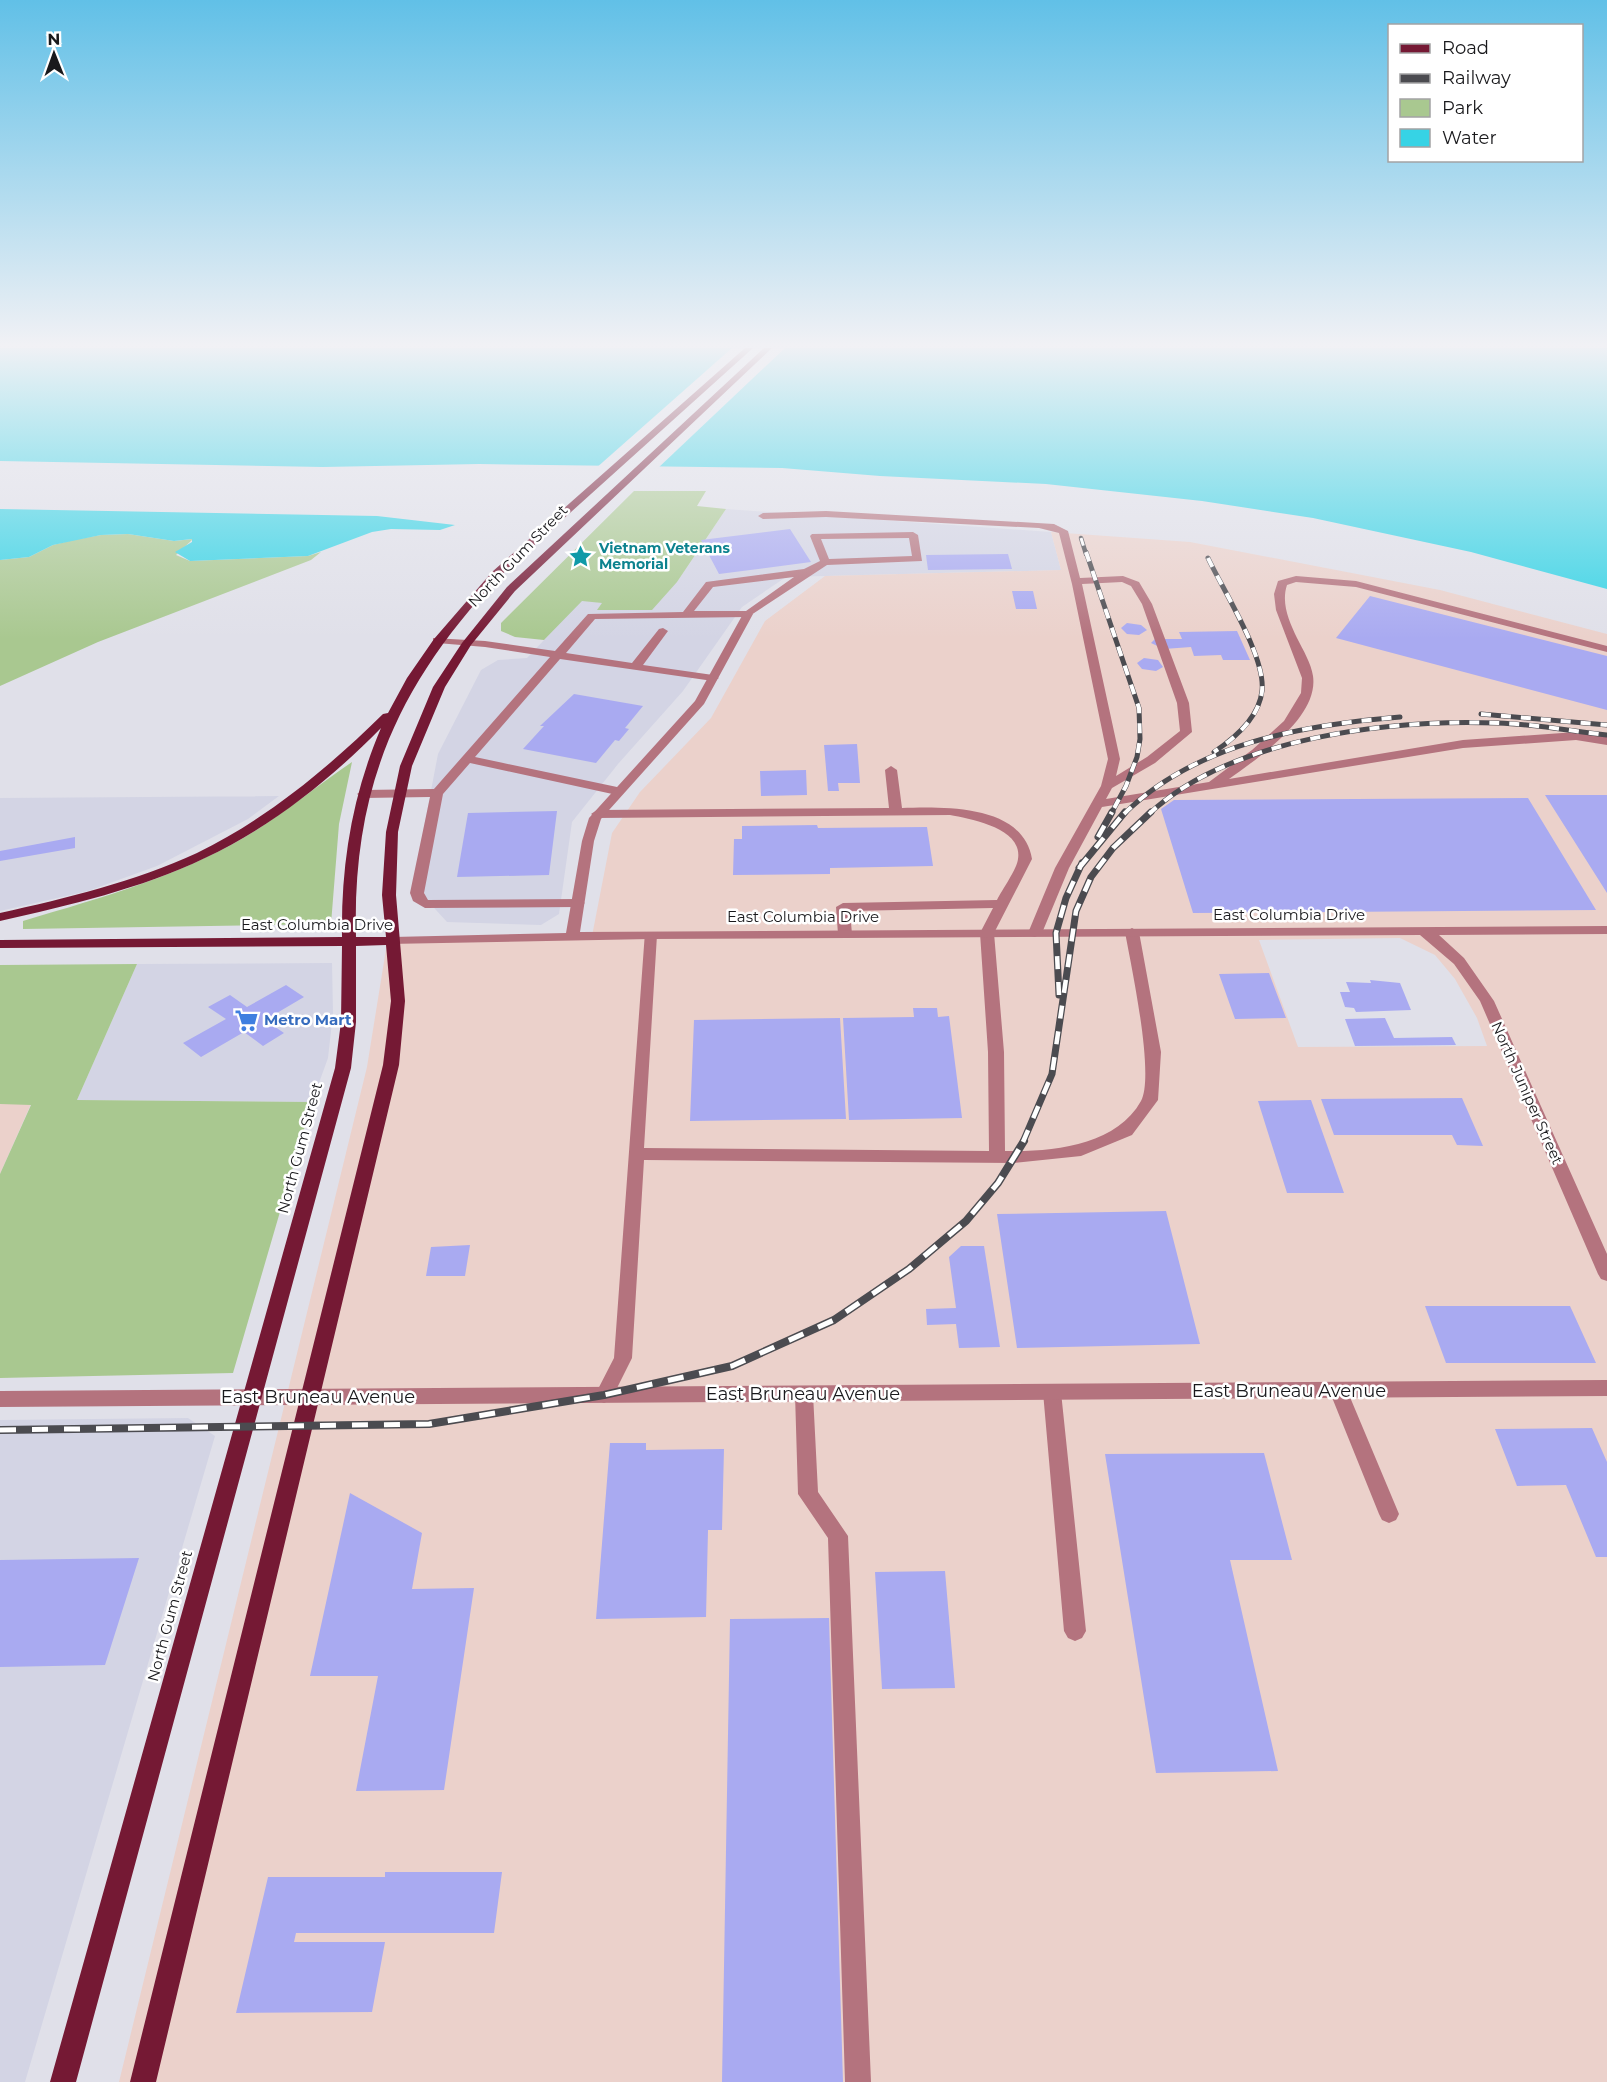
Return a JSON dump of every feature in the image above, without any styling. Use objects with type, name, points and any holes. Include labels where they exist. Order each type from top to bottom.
[{"type":"main road","name":"North Gum Street","points":[[63,2082],[343,1068],[351,1005],[351,868],[363,794],[374,758],[396,707],[437,640],[480,590],[641,445]]},
{"type":"main road","name":"North Gum Street","points":[[143,2082],[391,1065],[398,1001],[388,878],[399,793],[421,725],[439,687],[467,643],[512,589],[662,445]]},
{"type":"main road","points":[[0,917],[111,890],[173,868],[215,848],[261,820],[318,779],[363,741],[396,707]]},
{"type":"main road","name":"East Columbia Drive","points":[[0,944],[393,941]]},
{"type":"street","points":[[763,516],[826,514],[1054,527],[1063,531],[1113,752],[1113,767],[1098,804],[1062,868],[1035,933]]},
{"type":"street","points":[[573,935],[588,841],[597,814],[695,708],[748,614],[825,562],[918,560],[914,535],[814,536],[825,562]]},
{"type":"street","points":[[686,615],[710,584],[719,580],[807,572]]},
{"type":"street","points":[[1076,581],[1123,579],[1135,584],[1147,604],[1183,703],[1186,732],[1151,760],[1107,786]]},
{"type":"street","points":[[1213,785],[1279,734],[1306,695],[1308,679],[1277,594],[1282,583],[1296,579],[1356,584],[1607,649]]},
{"type":"street","points":[[578,903],[425,904],[418,898],[417,893],[437,793],[592,616],[748,614]]},
{"type":"street","points":[[635,667],[663,631]]},
{"type":"street","points":[[437,640],[560,655],[713,678]]},
{"type":"street","points":[[1098,804],[1463,744],[1576,736],[1607,740]]},
{"type":"street","points":[[467,759],[618,791]]},
{"type":"street","points":[[891,770],[896,811]]},
{"type":"street","points":[[363,794],[437,793]]},
{"type":"street","points":[[597,814],[950,811],[989,820],[1017,835],[1025,850],[1025,859],[987,933],[996,1052],[997,1157]]},
{"type":"street","points":[[845,934],[843,907],[1001,904]]},
{"type":"street","name":"North Juniper Street","points":[[1422,930],[1452,952],[1469,971],[1486,1001],[1607,1274]]},
{"type":"street","name":"East Columbia Drive","points":[[393,941],[573,935],[1607,930]]},
{"type":"street","points":[[637,1154],[997,1157],[1082,1150],[1126,1131],[1150,1100],[1154,1052],[1132,932]]},
{"type":"street","points":[[604,1395],[624,1358],[650,935]]},
{"type":"street","name":"East Bruneau Avenue","points":[[0,1400],[1607,1388]]},
{"type":"street","points":[[1338,1390],[1389,1514]]},
{"type":"street","points":[[1052,1392],[1075,1630]]},
{"type":"street","points":[[804,1394],[808,1494],[838,1536],[858,2082]]},
{"type":"shaded area","points":[[726,509],[1051,532],[1061,570],[786,577],[742,607],[683,691],[618,764],[572,822],[559,914],[541,925],[447,922],[425,898],[419,853],[438,754],[481,670],[498,660],[527,658],[582,600],[603,603],[598,609],[677,582]]},
{"type":"shaded area","points":[[1051,532],[1190,542],[1440,590],[1607,634],[1607,2082],[119,2082],[367,1067],[387,943],[592,936],[612,833],[640,792],[711,718],[765,621],[825,576],[1061,570]],"holes":[[[1400,938],[1435,955],[1455,979],[1477,1018],[1487,1046],[1298,1047],[1259,940]]]},
{"type":"shaded area","points":[[279,796],[248,819],[157,866],[88,891],[0,911],[0,798]]},
{"type":"shaded area","points":[[332,963],[333,1013],[328,1058],[312,1102],[77,1100],[137,964]]},
{"type":"shaded area","points":[[0,1104],[31,1104],[0,1174]]},
{"type":"shaded area","points":[[188,1418],[215,1436],[25,2082],[0,2082],[0,1420]]},
{"type":"green space","points":[[634,491],[706,491],[697,506],[726,509],[677,582],[652,610],[597,610],[602,603],[582,601],[544,640],[515,637],[501,631],[501,623]]},
{"type":"green space","points":[[128,534],[174,541],[193,539],[176,555],[190,561],[308,556],[321,552],[311,560],[98,642],[0,686],[0,560],[29,557],[53,545],[73,540],[101,535]]},
{"type":"green space","points":[[352,762],[339,824],[331,924],[23,929],[23,921],[144,883],[231,845],[270,821]]},
{"type":"green space","points":[[137,964],[77,1100],[312,1102],[233,1373],[0,1378],[0,1174],[31,1105],[0,1104],[0,965]]},
{"type":"water","points":[[0,445],[1607,445],[1607,589],[1471,552],[1313,518],[1202,501],[1046,484],[880,476],[782,468],[479,464],[323,467],[0,461]]},
{"type":"water","points":[[0,509],[377,516],[455,525],[440,530],[391,529],[372,532],[308,556],[190,561],[175,552],[192,542],[192,539],[174,541],[128,534],[101,535],[53,545],[29,557],[0,560]]},
{"type":"pier","points":[[622,445],[682,445],[657,469],[595,469]]},
{"type":"building","points":[[790,529],[811,562],[719,574],[701,540]]},
{"type":"building","points":[[1008,554],[1012,569],[928,570],[926,555]]},
{"type":"building","points":[[1012,591],[1033,591],[1037,609],[1016,609]]},
{"type":"building","points":[[1370,596],[1607,656],[1607,710],[1336,638]]},
{"type":"building","points":[[1127,623],[1141,625],[1147,630],[1139,635],[1127,634],[1121,628]]},
{"type":"building","points":[[1237,631],[1250,660],[1223,660],[1221,655],[1194,656],[1191,647],[1164,649],[1151,643],[1155,639],[1182,639],[1179,632]]},
{"type":"building","points":[[1144,658],[1158,660],[1163,667],[1156,671],[1142,669],[1137,663]]},
{"type":"building","points":[[574,694],[643,706],[625,728],[629,729],[619,741],[615,740],[596,763],[523,749],[544,726],[540,726]]},
{"type":"building","points":[[857,744],[860,783],[838,783],[839,791],[828,791],[824,745]]},
{"type":"building","points":[[806,770],[807,795],[761,796],[760,771]]},
{"type":"building","points":[[1545,795],[1607,795],[1607,893]]},
{"type":"building","points":[[1528,798],[1596,910],[1193,913],[1161,809],[1174,800]]},
{"type":"building","points":[[557,811],[549,875],[457,877],[468,813]]},
{"type":"building","points":[[817,825],[818,828],[927,827],[933,866],[830,868],[830,874],[733,875],[734,839],[742,839],[742,826]]},
{"type":"building","points":[[75,837],[75,848],[0,861],[0,851]]},
{"type":"building","points":[[1269,973],[1286,1018],[1235,1019],[1219,974]]},
{"type":"building","points":[[1370,980],[1400,983],[1411,1010],[1356,1012],[1354,1008],[1345,1007],[1340,992],[1350,992],[1346,982],[1371,983]]},
{"type":"building","points":[[286,985],[304,997],[265,1020],[284,1033],[263,1046],[244,1032],[201,1057],[183,1043],[226,1019],[208,1007],[230,995],[247,1007]]},
{"type":"building","points":[[913,1008],[937,1008],[938,1017],[949,1016],[962,1118],[849,1120],[843,1018],[914,1017]]},
{"type":"building","points":[[840,1018],[846,1119],[690,1121],[694,1020]]},
{"type":"building","points":[[1385,1018],[1394,1038],[1452,1037],[1456,1045],[1355,1046],[1345,1019]]},
{"type":"building","points":[[1462,1098],[1483,1146],[1457,1145],[1452,1135],[1334,1135],[1321,1099]]},
{"type":"building","points":[[1311,1100],[1344,1193],[1287,1193],[1258,1101]]},
{"type":"building","points":[[1166,1211],[1200,1344],[1017,1348],[997,1214]]},
{"type":"building","points":[[470,1245],[465,1276],[426,1276],[431,1247]]},
{"type":"building","points":[[961,1246],[984,1246],[1000,1347],[959,1348],[956,1324],[927,1325],[926,1309],[956,1308],[949,1257]]},
{"type":"building","points":[[1425,1306],[1570,1306],[1596,1363],[1446,1363]]},
{"type":"building","points":[[1592,1428],[1607,1462],[1607,1557],[1596,1557],[1566,1485],[1517,1486],[1495,1429]]},
{"type":"building","points":[[610,1443],[646,1443],[646,1450],[724,1449],[722,1530],[708,1530],[706,1617],[596,1619]]},
{"type":"building","points":[[1264,1453],[1292,1560],[1230,1560],[1278,1771],[1156,1773],[1105,1454]]},
{"type":"building","points":[[350,1493],[422,1533],[412,1589],[474,1588],[444,1790],[356,1791],[378,1676],[310,1676]]},
{"type":"building","points":[[139,1558],[105,1665],[0,1667],[0,1560]]},
{"type":"building","points":[[945,1571],[955,1688],[882,1689],[875,1572]]},
{"type":"building","points":[[829,1618],[843,2082],[722,2082],[730,1619]]},
{"type":"building","points":[[385,1872],[502,1872],[494,1933],[296,1933],[294,1942],[385,1942],[372,2012],[236,2013],[268,1877],[385,1877]]},
{"type":"railway","points":[[1081,538],[1086,554]]},
{"type":"railway","points":[[1086,552],[1139,708],[1140,739],[1137,757],[1126,786],[1111,814]]},
{"type":"railway","points":[[1208,558],[1251,642],[1261,677],[1262,691],[1256,710],[1245,726],[1214,752]]},
{"type":"railway","points":[[1481,714],[1607,725]]},
{"type":"railway","points":[[1124,814],[1153,790],[1184,770],[1217,754],[1289,732],[1400,717]]},
{"type":"railway","points":[[1149,814],[1183,788],[1223,767],[1267,750],[1314,738],[1362,730],[1456,723],[1539,726],[1607,735]]},
{"type":"railway","points":[[1098,837],[1112,812]]},
{"type":"railway","points":[[1081,866],[1125,812]]},
{"type":"railway","points":[[1023,1142],[1052,1074],[1076,911],[1091,877],[1113,848],[1151,812]]},
{"type":"railway","points":[[1059,995],[1056,933],[1066,898],[1081,866]]},
{"type":"railway","points":[[0,1430],[429,1424],[604,1395],[732,1366],[834,1320],[909,1269],[966,1221],[998,1183],[1024,1141]]},
{"type":"place","name":"Vietnam Veterans Memorial","points":[[581,556]]},
{"type":"place","name":"Metro Mart","points":[[246,1020]]}]
